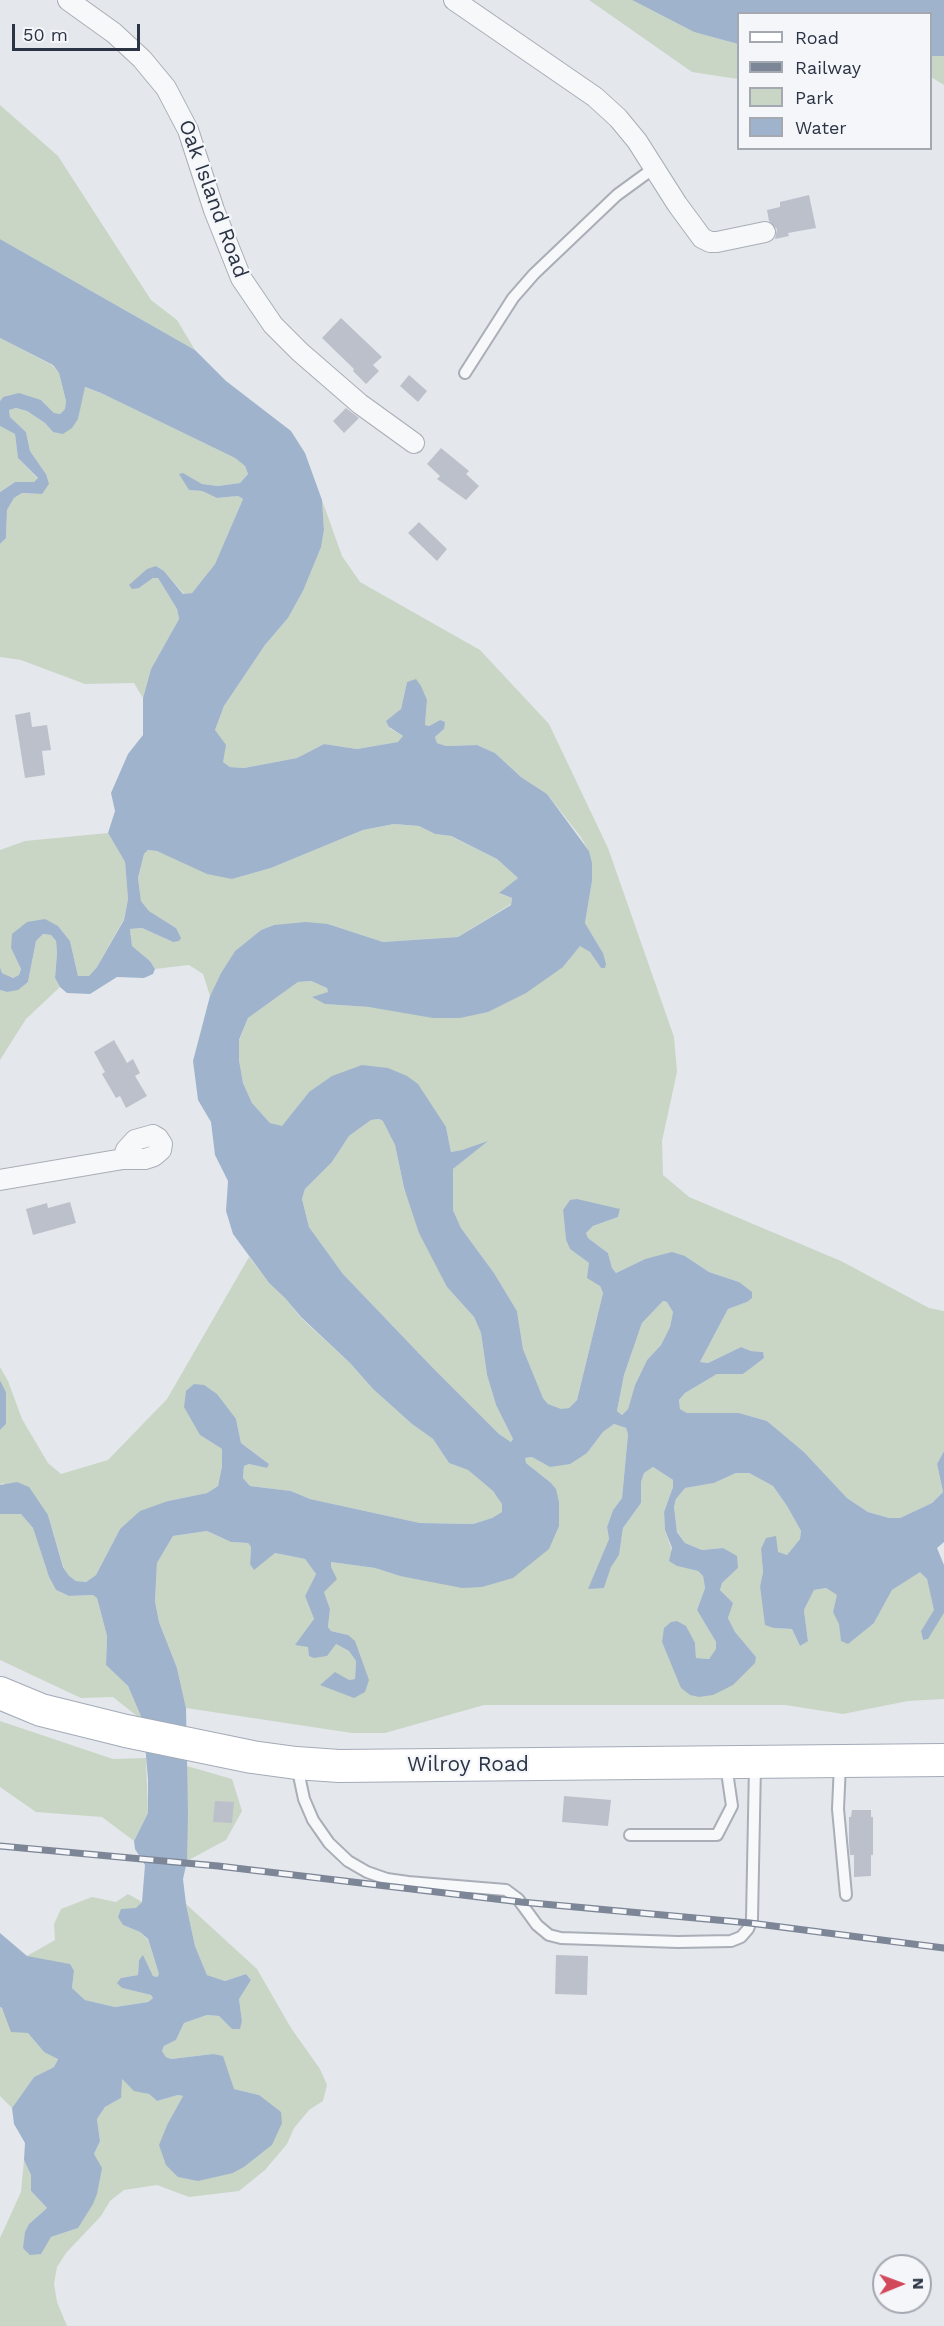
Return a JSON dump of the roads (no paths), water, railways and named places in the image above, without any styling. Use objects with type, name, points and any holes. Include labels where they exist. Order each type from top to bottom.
[{"type":"main road","name":"Wilroy Road","points":[[0,1694],[41,1710],[126,1731],[252,1757],[296,1763],[363,1766],[944,1760]]},
{"type":"street","name":"Oak Island Road","points":[[68,0],[114,33],[142,59],[166,88],[180,110],[214,210],[241,278],[262,312],[308,359],[360,404],[414,443]]},
{"type":"street","points":[[454,0],[595,97],[624,125],[702,238],[710,242],[765,232]]},
{"type":"street","points":[[0,1180],[123,1159]]},
{"type":"lane","points":[[465,373],[513,298],[534,274],[617,195],[654,168]]},
{"type":"lane","points":[[840,1761],[838,1809],[846,1895]]},
{"type":"lane","points":[[296,1763],[304,1799],[313,1820],[329,1843],[348,1861],[367,1872],[387,1879],[408,1882],[506,1890],[518,1899],[537,1925],[549,1935],[561,1938],[678,1942],[731,1941],[741,1937],[748,1929],[752,1919],[741,1762]]},
{"type":"lane","points":[[630,1835],[717,1835],[732,1806],[741,1762]]},
{"type":"water","points":[[632,0],[944,0],[944,56],[932,56],[932,12],[737,12],[737,44],[694,32]]},
{"type":"water","points":[[0,239],[195,350],[226,381],[291,431],[305,453],[322,500],[324,530],[321,547],[303,591],[288,618],[265,645],[224,706],[215,730],[226,745],[223,762],[230,767],[244,768],[297,758],[324,744],[357,749],[398,742],[403,736],[389,727],[386,721],[401,709],[407,682],[416,679],[427,700],[425,725],[429,726],[440,720],[445,722],[444,729],[435,737],[437,743],[446,746],[477,745],[495,753],[521,777],[547,794],[589,851],[592,881],[585,923],[603,953],[605,968],[601,968],[590,952],[580,946],[563,967],[526,993],[488,1012],[460,1018],[433,1018],[369,1007],[325,1004],[312,997],[328,992],[327,988],[311,981],[298,982],[248,1018],[239,1040],[239,1060],[243,1083],[252,1103],[270,1123],[282,1126],[309,1092],[332,1076],[362,1065],[388,1068],[407,1076],[418,1084],[446,1127],[451,1152],[488,1141],[453,1169],[453,1210],[461,1228],[494,1273],[517,1311],[523,1349],[543,1398],[548,1404],[561,1409],[569,1408],[577,1400],[603,1293],[600,1286],[587,1278],[589,1263],[570,1249],[566,1240],[563,1210],[570,1200],[577,1199],[620,1209],[618,1217],[593,1226],[586,1233],[588,1238],[608,1253],[612,1268],[616,1273],[645,1259],[672,1252],[685,1256],[709,1272],[739,1282],[752,1292],[752,1298],[747,1302],[728,1309],[700,1362],[708,1363],[741,1347],[763,1352],[764,1358],[743,1374],[717,1374],[685,1393],[679,1400],[680,1409],[687,1413],[739,1413],[767,1421],[804,1452],[847,1498],[868,1512],[889,1518],[900,1518],[932,1503],[943,1492],[937,1464],[944,1451],[944,1542],[937,1548],[944,1565],[944,1613],[928,1639],[923,1640],[921,1631],[934,1610],[927,1579],[920,1572],[892,1590],[874,1623],[848,1644],[841,1641],[839,1624],[833,1612],[837,1595],[826,1588],[814,1590],[804,1610],[808,1641],[800,1646],[792,1629],[765,1625],[760,1586],[763,1572],[761,1549],[766,1538],[776,1536],[778,1552],[787,1555],[800,1539],[801,1531],[787,1506],[773,1486],[749,1473],[736,1473],[714,1483],[685,1488],[676,1499],[674,1507],[677,1532],[685,1543],[702,1550],[723,1548],[737,1556],[738,1568],[722,1583],[720,1590],[733,1603],[728,1618],[735,1632],[756,1657],[755,1663],[733,1685],[713,1695],[699,1697],[690,1695],[681,1688],[662,1642],[664,1628],[671,1622],[677,1621],[686,1626],[695,1643],[696,1658],[709,1659],[716,1649],[716,1642],[697,1610],[705,1588],[703,1576],[698,1571],[677,1566],[669,1561],[672,1548],[665,1530],[664,1512],[673,1487],[673,1480],[653,1467],[644,1473],[641,1482],[641,1503],[623,1528],[619,1555],[611,1567],[604,1588],[588,1589],[609,1539],[607,1527],[613,1510],[622,1498],[628,1434],[626,1428],[614,1424],[603,1432],[587,1453],[570,1464],[550,1467],[532,1457],[525,1458],[526,1463],[556,1489],[559,1502],[559,1526],[549,1549],[513,1578],[482,1587],[462,1588],[400,1576],[375,1568],[331,1562],[337,1579],[324,1592],[330,1609],[328,1627],[331,1631],[348,1635],[355,1641],[369,1680],[365,1692],[354,1698],[320,1685],[335,1672],[349,1680],[355,1679],[356,1661],[349,1651],[336,1644],[327,1656],[314,1658],[309,1656],[308,1647],[295,1645],[314,1619],[305,1596],[316,1574],[305,1559],[275,1553],[254,1570],[250,1564],[251,1547],[248,1543],[231,1542],[207,1531],[173,1536],[157,1563],[155,1601],[159,1622],[177,1668],[186,1708],[188,1813],[187,1861],[183,1879],[186,1904],[195,1946],[207,1975],[225,1981],[246,1974],[251,1980],[239,1999],[242,2021],[240,2029],[232,2029],[219,2016],[207,2015],[184,2023],[176,2040],[164,2046],[162,2051],[166,2057],[171,2059],[213,2054],[223,2056],[234,2089],[259,2095],[281,2112],[282,2123],[272,2145],[233,2173],[198,2181],[178,2177],[166,2165],[159,2145],[183,2096],[178,2095],[157,2101],[149,2094],[134,2091],[122,2079],[121,2098],[105,2107],[97,2119],[100,2141],[94,2154],[102,2168],[93,2204],[78,2228],[51,2237],[41,2254],[30,2255],[23,2248],[25,2232],[29,2224],[47,2208],[31,2191],[31,2175],[24,2160],[25,2143],[14,2124],[12,2108],[34,2077],[54,2067],[58,2059],[44,2052],[28,2033],[11,2032],[0,2007],[0,1933],[27,1956],[70,1964],[74,1971],[72,1988],[85,2000],[115,2007],[148,2002],[153,1998],[151,1995],[122,1988],[117,1983],[121,1978],[138,1975],[139,1960],[143,1955],[153,1976],[157,1977],[159,1974],[148,1939],[140,1932],[123,1925],[118,1917],[121,1909],[136,1908],[142,1902],[145,1865],[135,1849],[134,1841],[148,1813],[148,1779],[143,1721],[128,1686],[106,1665],[107,1636],[97,1598],[93,1595],[69,1596],[56,1590],[49,1577],[33,1528],[21,1514],[0,1514],[0,1485],[17,1482],[29,1487],[48,1515],[63,1567],[76,1581],[86,1582],[96,1575],[120,1529],[140,1511],[168,1501],[207,1493],[218,1486],[222,1466],[222,1449],[200,1435],[184,1407],[186,1391],[194,1384],[204,1385],[217,1394],[236,1419],[241,1443],[269,1464],[267,1468],[249,1464],[244,1466],[243,1478],[250,1486],[291,1491],[310,1499],[420,1523],[473,1524],[502,1512],[502,1504],[493,1491],[468,1470],[449,1463],[433,1439],[412,1424],[373,1389],[350,1363],[301,1317],[269,1283],[233,1234],[226,1211],[228,1181],[215,1155],[211,1122],[198,1100],[193,1061],[210,996],[221,973],[235,951],[261,930],[274,925],[306,922],[328,924],[383,942],[458,937],[511,905],[512,898],[499,893],[518,878],[497,859],[451,836],[435,834],[419,826],[394,824],[363,830],[271,868],[232,879],[207,874],[157,851],[148,850],[144,854],[138,878],[141,901],[149,911],[176,928],[181,938],[173,942],[142,928],[130,929],[132,946],[150,961],[155,969],[153,974],[144,978],[117,977],[90,994],[67,993],[55,978],[56,941],[51,935],[43,934],[36,941],[28,982],[18,990],[7,992],[0,990],[0,967],[2,973],[13,978],[19,975],[21,969],[11,948],[12,934],[27,922],[45,919],[58,926],[70,941],[78,976],[89,976],[97,967],[124,920],[128,899],[125,862],[108,833],[115,811],[111,793],[128,754],[143,735],[143,698],[151,669],[179,619],[177,609],[158,578],[153,578],[139,588],[132,589],[129,585],[147,569],[156,566],[164,571],[183,594],[192,593],[215,564],[243,499],[238,496],[217,498],[202,491],[189,490],[179,474],[183,473],[202,484],[218,486],[240,483],[248,474],[245,466],[235,458],[85,387],[78,419],[72,428],[63,434],[53,432],[45,423],[27,411],[16,408],[9,410],[10,417],[26,432],[30,451],[46,474],[49,484],[42,494],[22,493],[14,498],[7,510],[6,538],[0,544],[0,492],[15,482],[34,482],[38,478],[18,458],[15,434],[0,426],[0,401],[3,397],[19,393],[41,400],[54,413],[60,414],[65,409],[66,401],[59,373],[53,365],[0,338]],"holes":[[[371,1120],[383,1121],[395,1145],[404,1188],[419,1233],[447,1287],[474,1317],[481,1333],[487,1375],[496,1405],[513,1439],[511,1442],[499,1434],[343,1274],[309,1227],[302,1199],[305,1189],[332,1162],[349,1136]],[[663,1301],[667,1302],[673,1312],[670,1327],[661,1345],[647,1360],[635,1385],[628,1409],[622,1415],[617,1411],[624,1375],[642,1323]]]},
{"type":"water","points":[[0,1380],[6,1392],[6,1424],[0,1430]]},
{"type":"railway","points":[[0,1846],[218,1866],[521,1902],[750,1923],[944,1948]]}]
